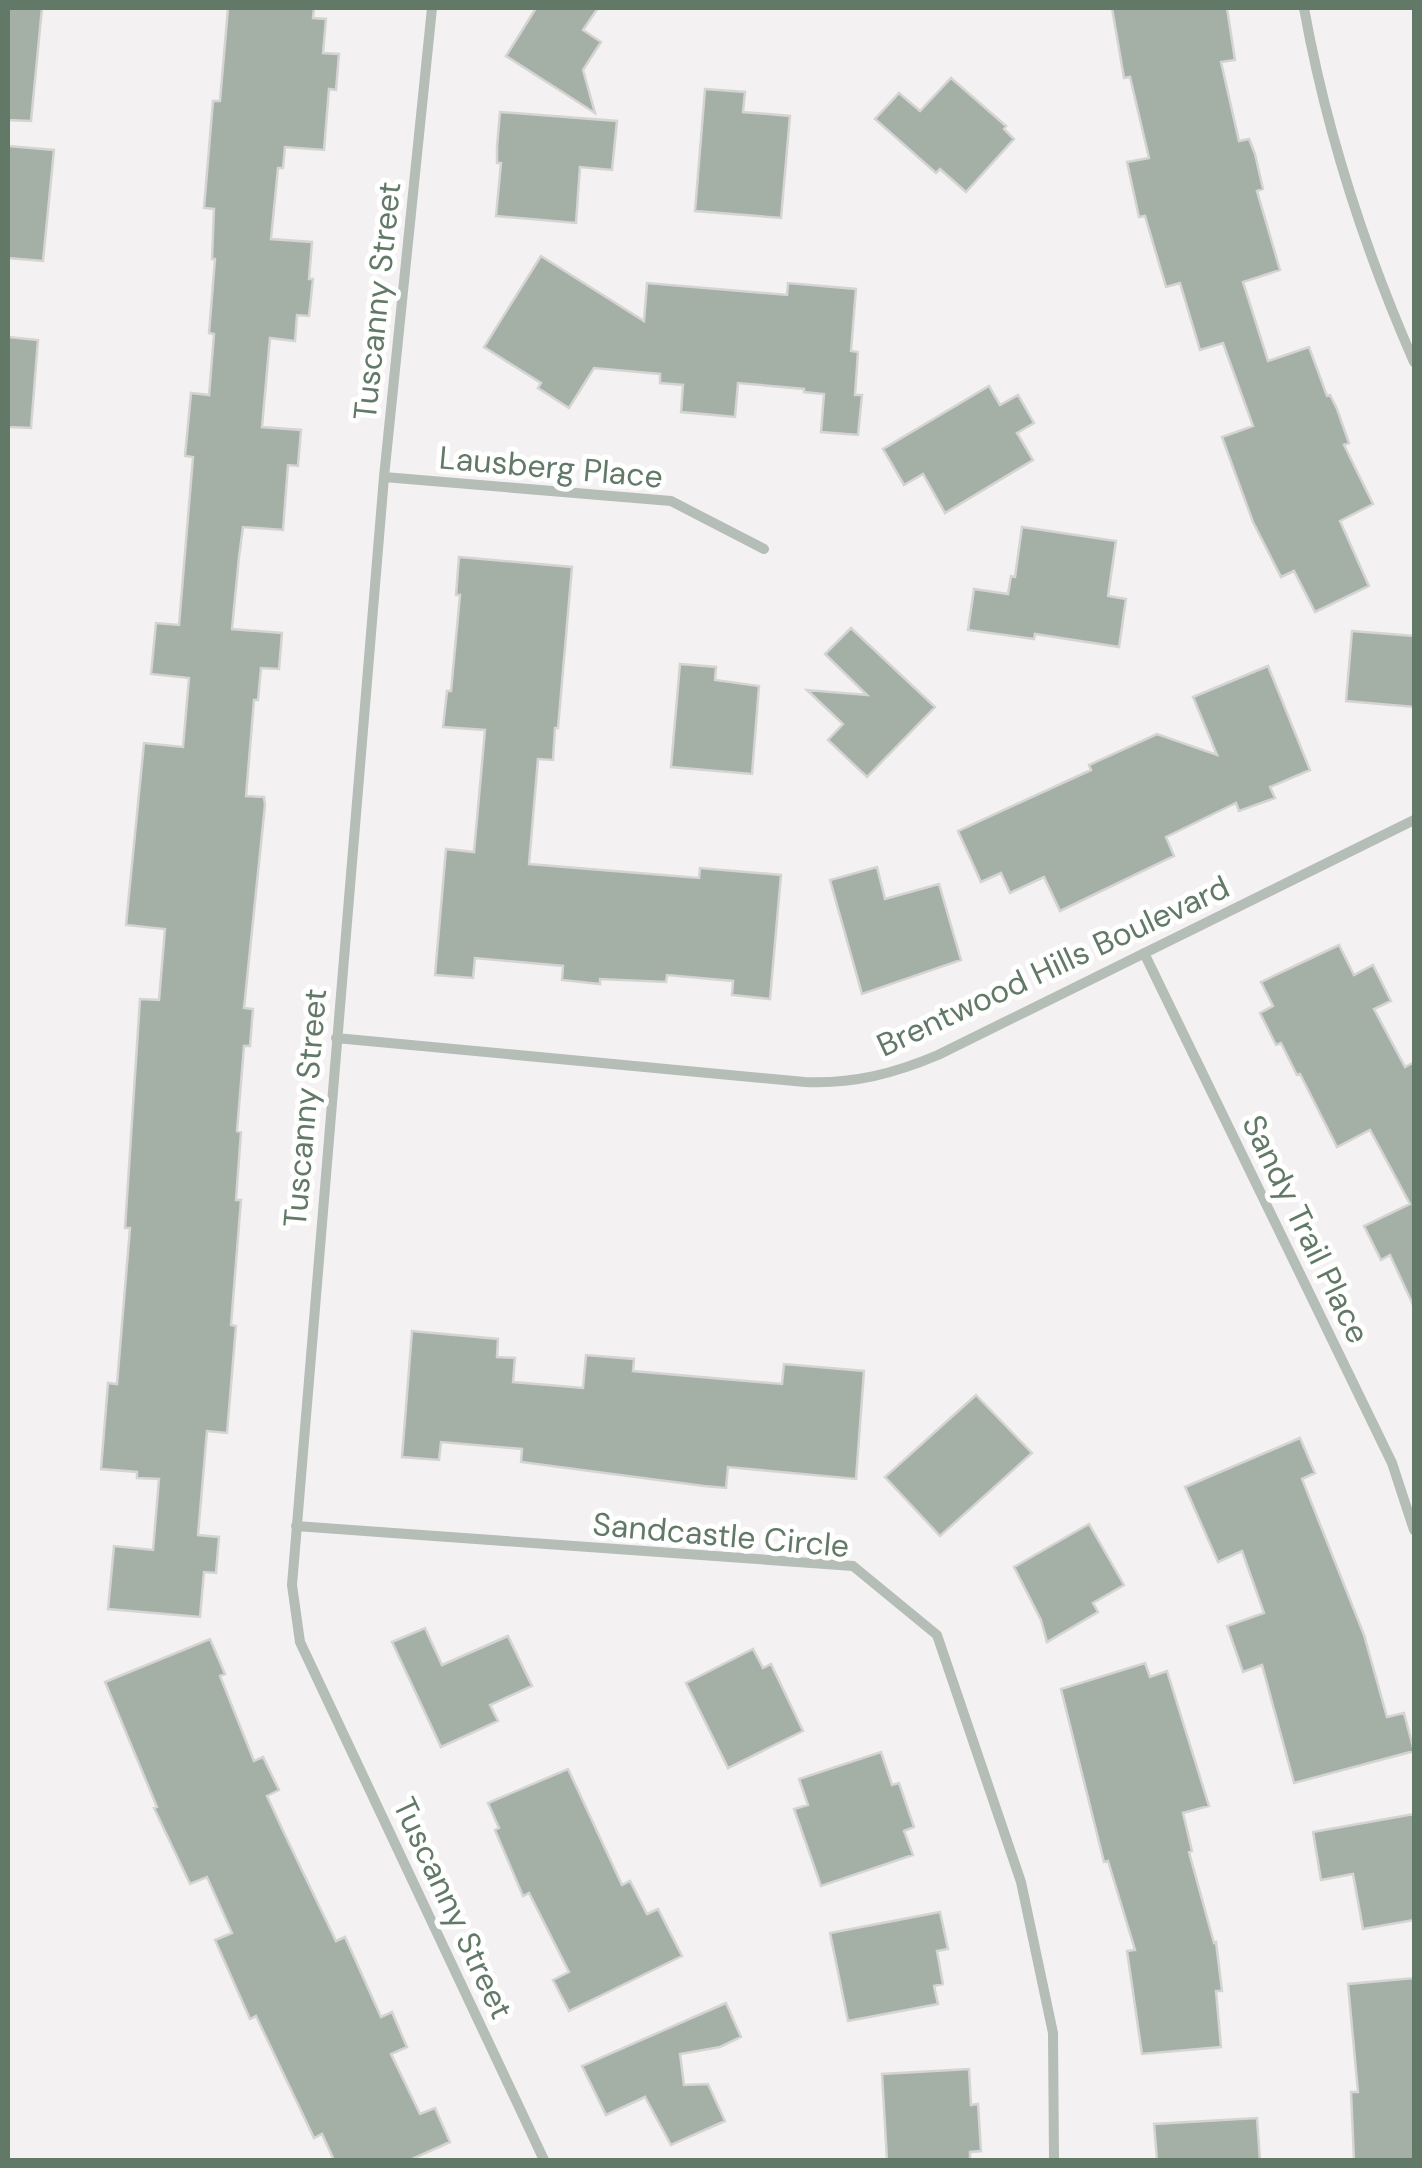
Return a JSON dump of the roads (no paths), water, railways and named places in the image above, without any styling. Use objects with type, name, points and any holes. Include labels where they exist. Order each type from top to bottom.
[{"type":"street","name":"Tuscanny Street","points":[[432,8],[384,476],[292,1585],[300,1642],[544,2160]]},
{"type":"street","points":[[1304,8],[1317,81],[1376,274],[1414,362]]},
{"type":"street","name":"Lausberg Place","points":[[384,476],[671,501],[764,548]]},
{"type":"street","name":"Brentwood Hills Boulevard","points":[[336,1038],[804,1082],[852,1082],[894,1072],[938,1055],[1414,820]]},
{"type":"street","name":"Sandy Trail Place","points":[[1144,953],[1392,1463],[1414,1530]]},
{"type":"street","name":"Sandcastle Circle","points":[[296,1526],[853,1566],[909,1612],[936,1635],[1021,1882],[1053,2033],[1054,2160]]}]
